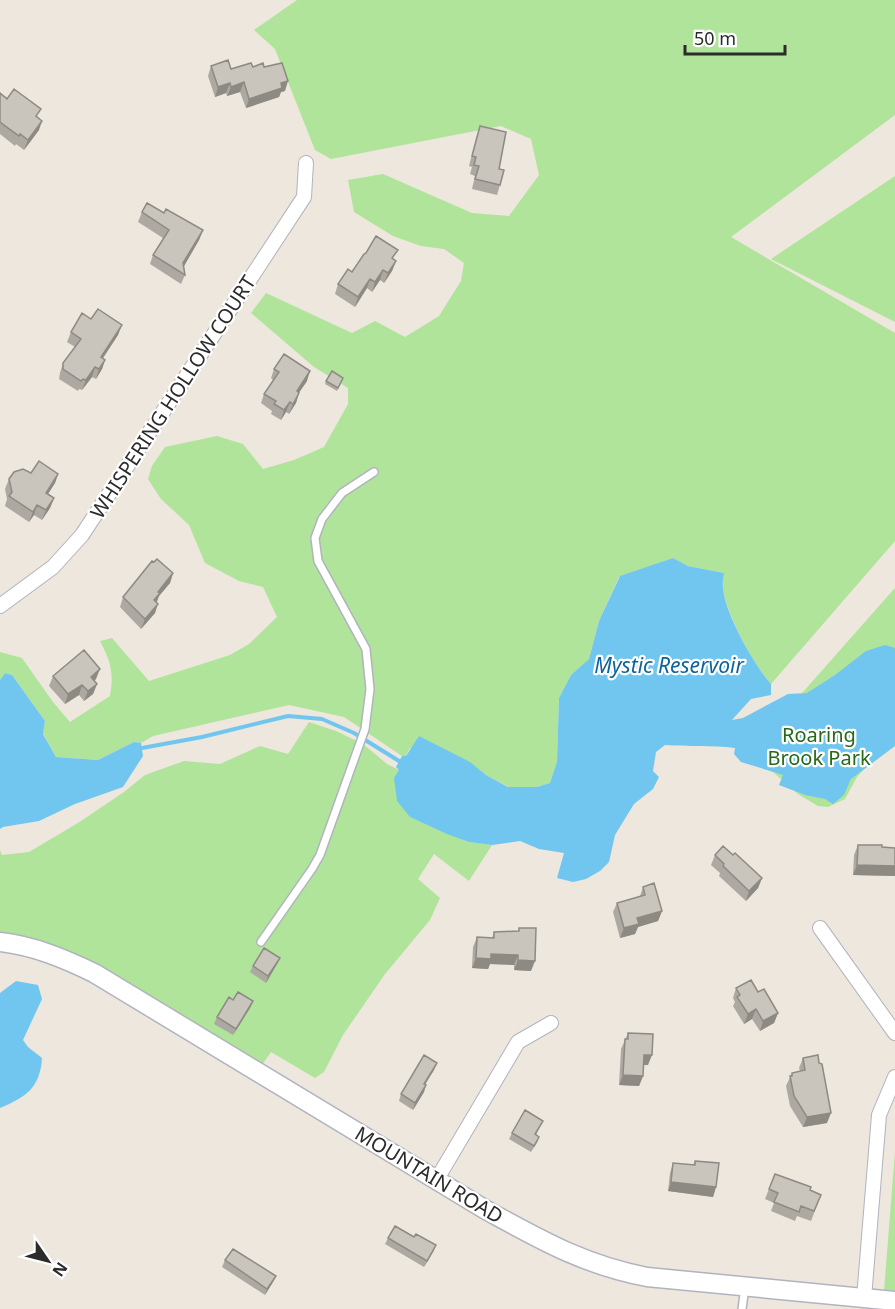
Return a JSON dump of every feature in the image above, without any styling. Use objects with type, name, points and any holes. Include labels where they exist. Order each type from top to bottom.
[{"type":"main road","name":"MOUNTAIN ROAD","points":[[0,942],[37,949],[61,957],[94,973],[548,1244],[589,1262],[647,1277],[895,1301]]},
{"type":"street","name":"WHISPERING HOLLOW COURT","points":[[0,606],[52,567],[82,535],[304,197],[306,163]]},
{"type":"street","points":[[820,928],[895,1033]]},
{"type":"street","points":[[437,1179],[518,1042],[551,1023]]},
{"type":"street","points":[[864,1298],[879,1115],[895,1077]]},
{"type":"lane","points":[[261,942],[320,855],[365,729],[370,689],[366,649],[318,561],[315,538],[322,519],[342,493],[374,472]]},
{"type":"lane","points":[[742,1309],[745,1287]]},
{"type":"green space","points":[[297,0],[895,0],[895,115],[731,237],[895,333],[895,541],[771,684],[749,652],[729,610],[723,585],[724,573],[688,566],[673,558],[619,577],[599,621],[589,659],[571,675],[559,698],[557,763],[550,783],[537,787],[509,787],[486,775],[469,762],[410,748],[406,756],[402,756],[344,717],[289,705],[153,736],[141,743],[134,742],[98,760],[56,757],[43,733],[45,721],[12,675],[5,673],[0,680],[0,652],[22,658],[70,722],[110,696],[111,668],[100,641],[112,638],[149,681],[230,655],[249,644],[277,617],[263,587],[239,581],[205,563],[189,525],[161,499],[148,479],[152,466],[165,447],[217,436],[243,444],[263,469],[294,460],[324,447],[348,404],[348,388],[314,367],[251,313],[266,293],[352,333],[375,321],[405,337],[439,316],[461,281],[464,263],[444,249],[421,246],[393,236],[354,212],[348,180],[383,174],[472,213],[509,216],[539,175],[531,139],[501,126],[331,159],[315,150],[275,49],[254,30]]},
{"type":"green space","points":[[895,176],[895,322],[771,259]]},
{"type":"green space","name":"Roaring Brook Park","points":[[895,588],[895,735],[857,777],[845,799],[828,807],[818,806],[798,794],[749,753]]},
{"type":"green space","points":[[309,722],[336,731],[363,744],[387,764],[399,770],[398,774],[410,817],[469,842],[492,845],[469,881],[434,854],[418,879],[440,898],[430,920],[385,974],[343,1035],[324,1072],[315,1078],[271,1052],[262,1065],[0,935],[0,850],[2,855],[29,852],[78,823],[145,775],[184,761],[220,764],[260,746],[288,754]]},
{"type":"green space","points":[[895,1152],[895,1292],[884,1291]]},
{"type":"water","name":"Mystic Reservoir","points":[[673,558],[688,566],[724,573],[725,598],[734,624],[749,652],[771,684],[771,695],[751,699],[732,720],[743,718],[788,694],[807,693],[866,651],[885,645],[895,648],[895,746],[851,779],[844,795],[833,804],[825,799],[805,795],[779,785],[783,775],[741,762],[734,754],[735,748],[665,745],[656,752],[653,771],[659,777],[653,789],[634,804],[615,835],[609,862],[600,871],[586,879],[573,882],[557,878],[564,853],[539,849],[520,841],[492,845],[469,842],[410,817],[397,801],[394,778],[399,770],[396,767],[402,756],[406,756],[419,736],[470,762],[486,775],[508,787],[537,787],[550,783],[557,762],[559,698],[571,675],[589,659],[599,621],[620,576]]},
{"type":"water","points":[[5,673],[12,675],[45,721],[43,734],[56,757],[98,760],[134,742],[141,743],[143,756],[123,787],[75,804],[39,821],[0,829],[0,680]]},
{"type":"water","points":[[16,981],[38,985],[42,999],[23,1040],[42,1058],[41,1068],[30,1090],[17,1100],[0,1108],[0,993]]},
{"type":"building","points":[[228,60],[231,69],[251,63],[253,67],[263,63],[264,67],[282,63],[288,81],[281,83],[282,88],[249,99],[244,82],[231,87],[230,83],[218,87],[211,66]]},
{"type":"building","points":[[14,89],[41,109],[36,116],[42,121],[28,140],[0,122],[0,93],[7,99]]},
{"type":"building","points":[[480,126],[506,132],[499,169],[504,170],[500,185],[475,179],[479,166],[474,165],[476,157],[472,156]]},
{"type":"building","points":[[147,203],[164,213],[166,209],[203,230],[183,263],[185,275],[153,255],[169,230],[142,212]]},
{"type":"building","points":[[376,236],[398,250],[392,258],[396,261],[388,273],[383,270],[375,282],[370,279],[358,297],[338,284],[348,269],[352,272]]},
{"type":"building","points":[[98,309],[122,325],[101,357],[105,360],[99,369],[95,367],[86,380],[81,381],[63,369],[63,363],[81,339],[71,332],[82,313],[91,319]]},
{"type":"building","points":[[284,354],[310,371],[297,391],[299,393],[293,404],[290,402],[284,410],[274,404],[276,401],[264,394],[279,372],[274,369]]},
{"type":"building","points":[[332,371],[343,378],[338,388],[326,381]]},
{"type":"building","points":[[39,461],[58,474],[46,493],[54,498],[46,510],[37,505],[33,512],[9,496],[12,492],[9,479],[14,472],[23,469],[31,473]]},
{"type":"building","points":[[157,559],[173,573],[154,600],[158,604],[145,619],[123,597],[152,561]]},
{"type":"building","points":[[84,650],[100,669],[91,677],[97,684],[88,691],[82,685],[68,694],[53,676]]},
{"type":"building","points":[[858,845],[882,845],[882,847],[895,848],[895,866],[857,865]]},
{"type":"building","points":[[723,846],[733,855],[735,853],[762,878],[749,891],[715,855]]},
{"type":"building","points":[[654,883],[662,911],[637,918],[639,924],[624,928],[617,903],[645,895],[643,887]]},
{"type":"building","points":[[519,928],[536,928],[535,961],[518,960],[518,955],[491,954],[491,959],[476,958],[477,937],[494,938],[494,932],[519,931]]},
{"type":"building","points":[[264,948],[280,958],[268,976],[253,966]]},
{"type":"building","points":[[751,980],[758,992],[764,989],[778,1013],[763,1021],[756,1009],[748,1014],[737,997],[740,995],[736,988]]},
{"type":"building","points":[[238,992],[253,1001],[236,1029],[217,1017],[229,997],[233,1000]]},
{"type":"building","points":[[628,1033],[653,1034],[652,1055],[644,1055],[643,1076],[623,1075],[625,1039],[628,1039]]},
{"type":"building","points":[[424,1055],[437,1063],[415,1103],[401,1094]]},
{"type":"building","points":[[818,1055],[819,1063],[822,1064],[831,1113],[807,1117],[794,1096],[790,1076],[792,1073],[805,1070],[803,1058]]},
{"type":"building","points":[[525,1110],[543,1121],[535,1134],[539,1137],[534,1146],[512,1133]]},
{"type":"building","points":[[695,1161],[719,1163],[716,1187],[671,1182],[673,1163],[695,1165]]},
{"type":"building","points":[[775,1174],[811,1187],[810,1190],[821,1195],[814,1211],[801,1206],[799,1212],[774,1202],[778,1193],[769,1189]]},
{"type":"building","points":[[395,1226],[414,1237],[416,1234],[436,1245],[427,1261],[388,1238]]},
{"type":"building","points":[[233,1249],[276,1276],[267,1289],[225,1260]]},
{"type":"waterway","points":[[142,748],[202,737],[288,716],[322,719],[354,733],[399,761]]}]
